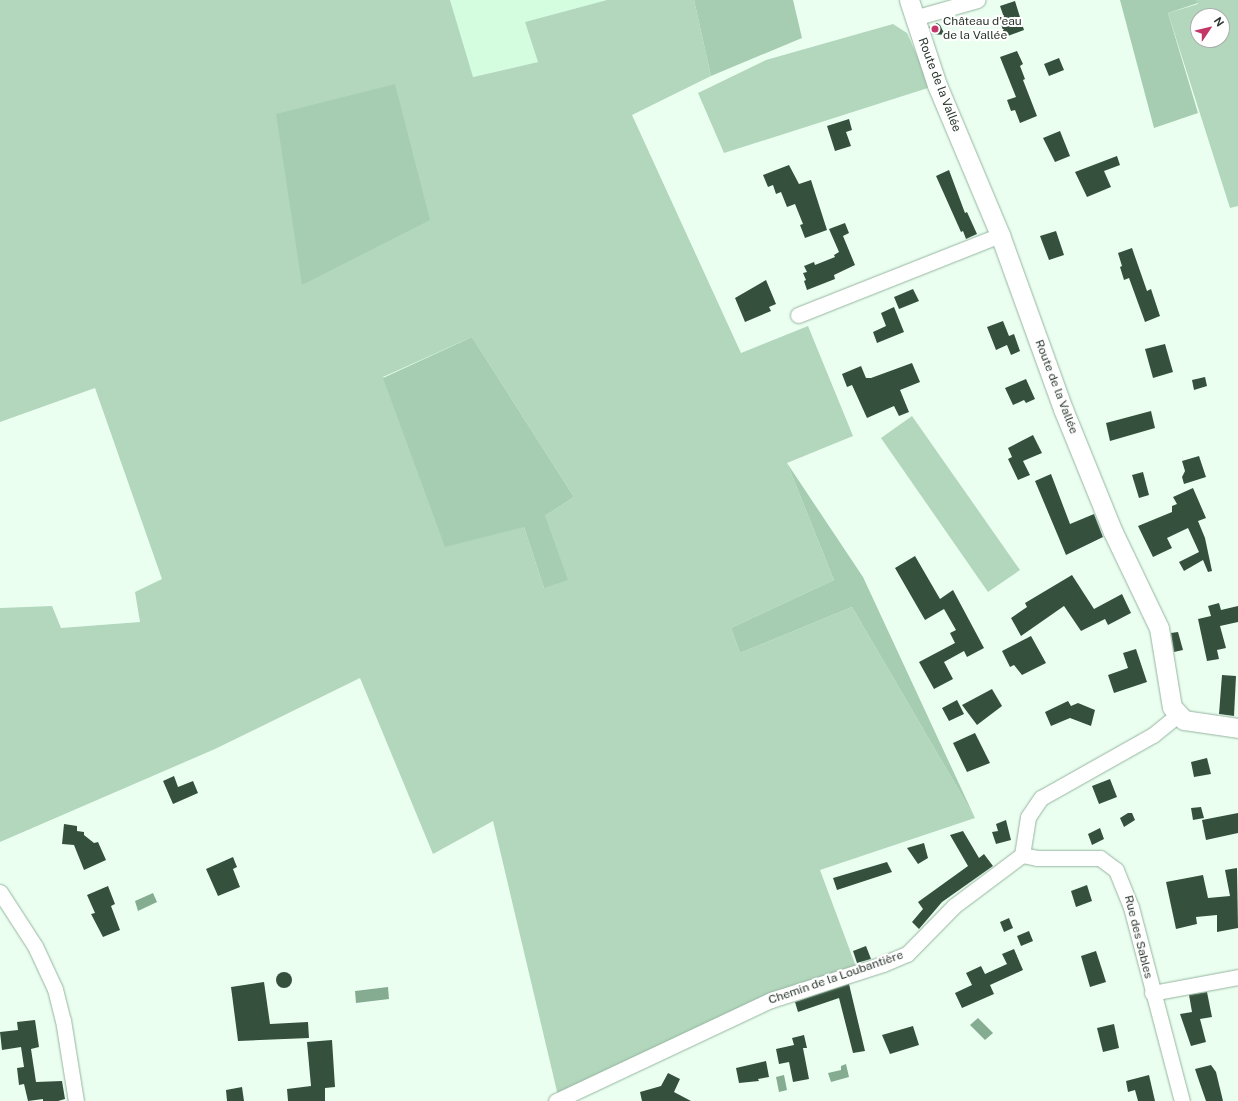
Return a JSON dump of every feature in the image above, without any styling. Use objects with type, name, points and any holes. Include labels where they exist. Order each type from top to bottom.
[{"type":"street","points":[[911,9],[976,0]]},
{"type":"street","name":"Route de la Vallée","points":[[911,9],[938,85],[1000,235],[1063,408],[1112,532],[1159,628],[1167,663],[1169,698],[1178,716]]},
{"type":"street","points":[[798,315],[1000,235]]},
{"type":"street","points":[[1022,855],[1028,817],[1041,798],[1153,735],[1178,716],[1192,722],[1238,728]]},
{"type":"street","name":"Rue des Sables","points":[[1022,855],[1037,858],[1100,858],[1116,870],[1131,907],[1152,993],[1164,1028],[1182,1101]]},
{"type":"street","name":"Chemin de la Loubantière","points":[[556,1101],[771,1000],[882,964],[907,954],[954,906],[1022,855]]},
{"type":"street","points":[[0,892],[35,946],[55,989],[63,1020],[76,1101]]},
{"type":"street","points":[[1152,993],[1238,977]]},
{"type":"shaded area","points":[[0,0],[450,0],[473,77],[538,62],[525,22],[607,0],[694,0],[711,76],[632,115],[741,353],[808,326],[853,436],[787,463],[834,580],[731,628],[740,653],[852,607],[975,818],[820,870],[858,972],[771,1000],[559,1100],[493,821],[433,854],[360,678],[215,749],[0,842],[0,608],[52,606],[61,628],[140,622],[135,592],[162,579],[95,388],[0,422]],"holes":[[[472,337],[574,497],[545,516],[544,588],[524,527],[383,377]]]},
{"type":"shaded area","points":[[450,0],[607,0],[525,22],[538,62],[472,77]]},
{"type":"shaded area","points":[[694,0],[793,0],[802,38],[711,76]]},
{"type":"shaded area","points":[[1120,0],[1196,0],[1198,3],[1168,13],[1198,113],[1154,128]]},
{"type":"shaded area","points":[[1196,0],[1238,0],[1238,206],[1230,208],[1168,13],[1198,4]]},
{"type":"shaded area","points":[[893,24],[907,33],[931,87],[724,153],[698,93],[766,60]]},
{"type":"shaded area","points":[[395,84],[430,220],[302,285],[276,114]]},
{"type":"shaded area","points":[[472,337],[574,497],[545,516],[568,580],[544,588],[524,527],[445,547],[383,378]]},
{"type":"shaded area","points":[[912,416],[1020,570],[988,592],[881,438]]},
{"type":"shaded area","points":[[787,463],[863,577],[975,818],[852,607],[740,653],[731,628],[834,580]]},
{"type":"shaded area","points":[[153,893],[157,902],[138,911],[135,901]]},
{"type":"shaded area","points":[[388,987],[389,999],[356,1003],[355,991]]},
{"type":"shaded area","points":[[978,1018],[993,1033],[985,1040],[970,1025]]},
{"type":"shaded area","points":[[846,1064],[849,1077],[831,1082],[828,1073],[841,1070],[841,1066]]},
{"type":"shaded area","points":[[784,1075],[787,1090],[779,1092],[776,1077]]},
{"type":"building","points":[[1015,1],[1024,30],[1005,37],[1001,24],[1006,23],[1000,6]]},
{"type":"building","name":"Château d'eau de la Vallée","points":[[937,23],[940,25],[945,35],[932,34],[929,27]]},
{"type":"building","points":[[1017,51],[1023,64],[1020,66],[1025,79],[1023,80],[1037,116],[1020,123],[1015,110],[1011,111],[1007,100],[1016,97],[1000,57]]},
{"type":"building","points":[[1059,58],[1064,70],[1049,76],[1044,64]]},
{"type":"building","points":[[849,119],[852,130],[846,132],[851,146],[835,151],[827,126]]},
{"type":"building","points":[[1060,131],[1070,156],[1055,162],[1043,138]]},
{"type":"building","points":[[1117,156],[1120,165],[1104,171],[1111,187],[1087,197],[1075,172]]},
{"type":"building","points":[[789,165],[799,184],[811,180],[827,230],[805,238],[800,225],[803,224],[795,204],[787,207],[781,192],[776,194],[773,185],[768,187],[763,175]]},
{"type":"building","points":[[949,170],[965,213],[967,212],[977,234],[966,239],[963,231],[961,232],[936,176]]},
{"type":"building","points":[[845,223],[849,233],[843,236],[855,265],[834,275],[835,279],[807,290],[804,281],[806,280],[803,273],[807,272],[804,266],[814,262],[815,265],[835,257],[834,255],[839,252],[829,229]]},
{"type":"building","points":[[1056,231],[1064,255],[1049,260],[1040,236]]},
{"type":"building","points":[[1132,248],[1147,291],[1151,289],[1160,316],[1145,322],[1129,278],[1124,280],[1120,267],[1122,266],[1118,253]]},
{"type":"building","points":[[766,280],[776,304],[769,307],[771,311],[745,322],[735,298]]},
{"type":"building","points":[[913,289],[919,301],[899,309],[894,297]]},
{"type":"building","points":[[894,307],[904,332],[877,343],[873,332],[886,326],[881,313]]},
{"type":"building","points":[[1003,321],[1009,336],[1014,334],[1020,351],[1011,355],[1007,345],[996,350],[987,327]]},
{"type":"building","points":[[1165,344],[1173,372],[1153,378],[1145,349]]},
{"type":"building","points":[[912,363],[920,382],[900,390],[909,412],[899,416],[894,406],[867,418],[852,385],[847,387],[842,374],[861,366],[866,378],[871,378]]},
{"type":"building","points":[[1205,377],[1207,386],[1194,390],[1192,380]]},
{"type":"building","points":[[1026,379],[1035,399],[1026,403],[1024,400],[1013,405],[1005,388]]},
{"type":"building","points":[[1151,411],[1155,428],[1110,441],[1106,423]]},
{"type":"building","points":[[1033,435],[1042,453],[1023,461],[1030,475],[1018,480],[1008,459],[1012,457],[1008,448]]},
{"type":"building","points":[[1199,456],[1206,477],[1184,484],[1182,477],[1185,471],[1182,461]]},
{"type":"building","points":[[1143,472],[1149,495],[1139,498],[1132,475]]},
{"type":"building","points":[[1051,474],[1070,524],[1094,514],[1103,537],[1066,555],[1035,481]]},
{"type":"building","points":[[1193,488],[1206,518],[1198,521],[1205,538],[1212,571],[1208,572],[1203,560],[1184,571],[1179,562],[1199,552],[1188,528],[1167,538],[1172,548],[1153,557],[1138,526],[1172,512],[1172,506],[1177,504],[1173,497]]},
{"type":"building","points":[[915,556],[940,599],[953,590],[984,648],[967,657],[964,651],[944,662],[953,679],[934,689],[919,662],[955,643],[950,633],[956,630],[944,609],[925,620],[895,568]]},
{"type":"building","points":[[1072,575],[1094,609],[1122,594],[1131,613],[1108,625],[1105,619],[1081,631],[1064,606],[1021,636],[1011,618],[1027,607],[1025,603]]},
{"type":"building","points":[[1219,603],[1221,610],[1238,606],[1238,622],[1220,626],[1226,648],[1217,650],[1219,659],[1207,661],[1198,619],[1211,616],[1208,606]]},
{"type":"building","points":[[1178,632],[1183,650],[1174,652],[1171,633]]},
{"type":"building","points":[[1031,636],[1046,663],[1022,675],[1014,665],[1010,667],[1002,651]]},
{"type":"building","points":[[1136,649],[1147,682],[1114,693],[1108,675],[1128,668],[1123,653]]},
{"type":"building","points":[[1222,675],[1236,676],[1234,716],[1219,714]]},
{"type":"building","points":[[992,689],[1002,706],[977,725],[962,705]]},
{"type":"building","points":[[957,700],[964,714],[949,721],[942,708]]},
{"type":"building","points":[[1068,701],[1071,706],[1078,703],[1095,710],[1091,726],[1070,718],[1051,726],[1045,712]]},
{"type":"building","points":[[975,733],[990,763],[967,772],[953,743]]},
{"type":"building","points":[[1207,758],[1211,774],[1194,777],[1191,762]]},
{"type":"building","points":[[174,776],[178,787],[193,781],[198,793],[173,804],[163,781]]},
{"type":"building","points":[[1110,779],[1117,797],[1099,804],[1092,786]]},
{"type":"building","points":[[1201,807],[1204,818],[1193,820],[1191,808]]},
{"type":"building","points":[[1128,813],[1132,813],[1135,820],[1124,827],[1120,818]]},
{"type":"building","points":[[1238,813],[1238,833],[1206,840],[1202,820]]},
{"type":"building","points":[[1006,820],[1011,840],[996,844],[992,832],[998,831],[996,824]]},
{"type":"building","points":[[64,824],[77,826],[77,831],[84,832],[84,835],[94,843],[98,842],[106,860],[84,870],[74,845],[62,844]]},
{"type":"building","points":[[1100,828],[1104,839],[1092,845],[1088,834]]},
{"type":"building","points":[[963,831],[979,858],[984,854],[993,866],[942,902],[919,929],[912,922],[923,909],[918,902],[968,866],[950,835]]},
{"type":"building","points":[[924,843],[928,858],[918,864],[907,848]]},
{"type":"building","points":[[233,857],[237,867],[233,869],[240,887],[218,896],[206,869]]},
{"type":"building","points":[[887,862],[892,872],[837,890],[833,878]]},
{"type":"building","points":[[1237,868],[1238,928],[1217,932],[1217,915],[1196,917],[1197,924],[1176,929],[1166,882],[1203,875],[1208,898],[1230,896],[1225,870]]},
{"type":"building","points":[[1087,885],[1092,901],[1076,907],[1071,891]]},
{"type":"building","points":[[108,886],[115,904],[111,906],[120,930],[103,937],[91,914],[95,913],[87,895]]},
{"type":"building","points":[[1009,918],[1013,928],[1004,932],[1000,922]]},
{"type":"building","points":[[1029,931],[1033,941],[1021,946],[1017,936]]},
{"type":"building","points":[[866,946],[871,959],[857,963],[853,951]]},
{"type":"building","points":[[1014,949],[1023,970],[990,985],[994,994],[962,1008],[955,993],[972,985],[966,973],[981,966],[985,974],[1007,964],[1002,954]]},
{"type":"building","points":[[1096,951],[1106,982],[1090,987],[1081,956]]},
{"type":"building","points":[[284,972],[290,974],[292,980],[290,986],[284,988],[278,986],[276,980],[278,974]]},
{"type":"building","points":[[264,982],[270,1024],[308,1022],[309,1038],[238,1041],[231,987]]},
{"type":"building","points":[[849,984],[865,1051],[853,1053],[839,998],[798,1012],[795,1002]]},
{"type":"building","points":[[1207,992],[1212,1017],[1200,1019],[1206,1042],[1191,1046],[1180,1014],[1192,1012],[1189,995]]},
{"type":"building","points":[[35,1020],[39,1047],[31,1049],[36,1082],[62,1081],[65,1099],[58,1101],[43,1101],[43,1099],[28,1101],[24,1084],[19,1085],[17,1068],[24,1067],[21,1047],[2,1050],[0,1032],[18,1030],[17,1022]]},
{"type":"building","points":[[1114,1024],[1119,1048],[1103,1052],[1097,1028]]},
{"type":"building","points":[[913,1026],[919,1045],[890,1054],[882,1035]]},
{"type":"building","points":[[804,1035],[807,1048],[803,1048],[809,1079],[793,1082],[789,1062],[779,1064],[776,1049],[794,1045],[792,1038]]},
{"type":"building","points":[[332,1040],[335,1087],[325,1088],[325,1101],[288,1101],[287,1089],[311,1086],[307,1042]]},
{"type":"building","points":[[766,1061],[769,1077],[758,1079],[759,1081],[739,1083],[736,1068]]},
{"type":"building","points":[[1211,1065],[1216,1072],[1223,1101],[1206,1101],[1195,1069]]},
{"type":"building","points":[[668,1073],[680,1079],[674,1092],[691,1101],[642,1101],[640,1092],[661,1086]]},
{"type":"building","points":[[1149,1075],[1155,1101],[1138,1101],[1135,1090],[1128,1092],[1126,1081]]},
{"type":"building","points":[[242,1087],[244,1101],[227,1101],[226,1090]]},
{"type":"place","name":"Château d'eau de la Vallée","points":[[935,29]]}]
